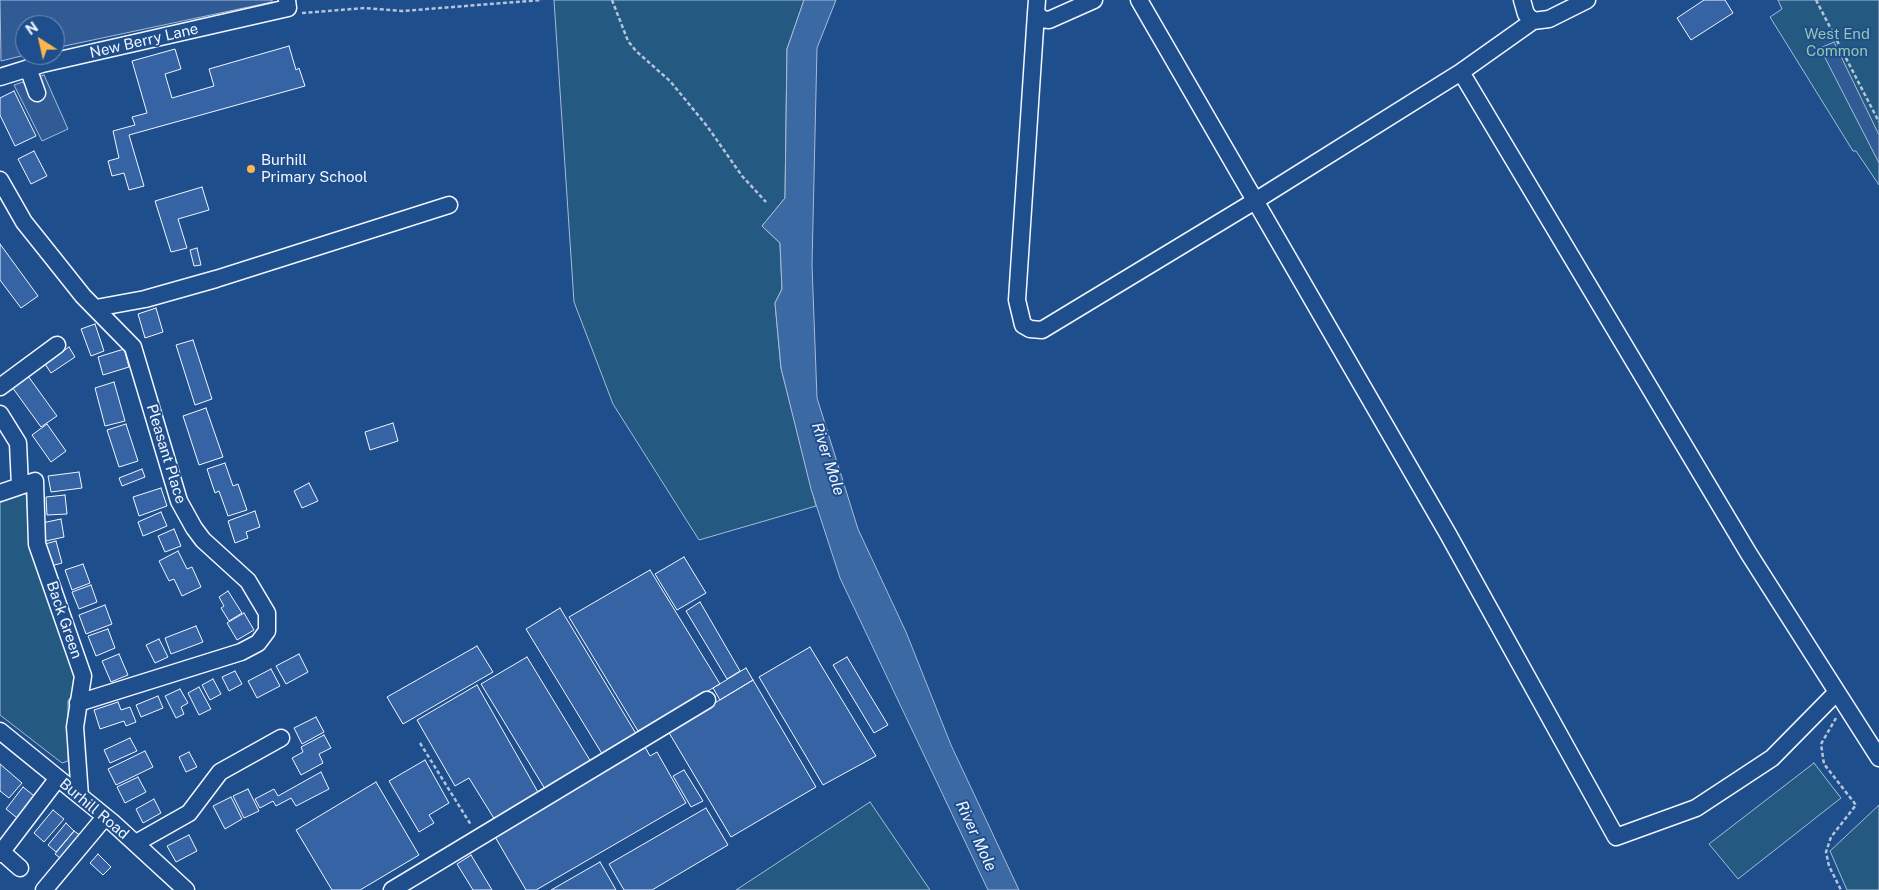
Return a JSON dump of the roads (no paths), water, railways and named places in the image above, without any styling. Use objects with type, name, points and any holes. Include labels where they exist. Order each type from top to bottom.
[{"type":"street","points":[[1036,6],[1042,18],[1057,18],[1094,0]]},
{"type":"street","points":[[1139,0],[1448,534],[1616,838],[1696,808],[1772,758],[1841,698]]},
{"type":"street","points":[[1522,0],[1526,14],[1533,20]]},
{"type":"street","points":[[1036,6],[1017,300],[1023,325],[1030,329],[1042,330],[1255,202],[1461,72],[1533,20],[1549,19],[1586,0]]},
{"type":"street","name":"New Berry Lane","points":[[0,76],[288,4]]},
{"type":"street","points":[[28,68],[37,93]]},
{"type":"street","points":[[1461,72],[1749,554],[1879,758]]},
{"type":"street","name":"Pleasant Place","points":[[0,180],[24,222],[83,296],[127,339],[137,357],[175,490],[182,508],[203,540],[248,581],[267,613],[266,631],[258,643],[242,652],[78,703]]},
{"type":"street","points":[[96,308],[137,301],[216,279],[449,205]]},
{"type":"street","points":[[0,387],[57,345]]},
{"type":"street","points":[[0,414],[18,443],[20,486],[0,493]]},
{"type":"street","name":"Back Green","points":[[20,486],[35,482],[38,544],[83,676],[75,727],[80,796]]},
{"type":"street","points":[[392,890],[707,700]]},
{"type":"street","name":"Burhill Road","points":[[0,731],[136,843],[186,890]]},
{"type":"street","points":[[136,843],[189,813],[220,772],[281,738]]},
{"type":"street","points":[[20,868],[1,853],[58,778]]},
{"type":"street","points":[[44,890],[105,817]]},
{"type":"water","name":"River Mole","points":[[804,0],[836,0],[817,48],[812,265],[817,398],[858,529],[906,632],[951,745],[1019,890],[988,890],[840,578],[811,489],[781,368],[775,303],[782,289],[780,243],[762,226],[785,198],[787,49]]},
{"type":"place","name":"Burhill Primary School","points":[[251,169]]},
{"type":"park label","name":"West End Common","points":[[1837,42]]}]
